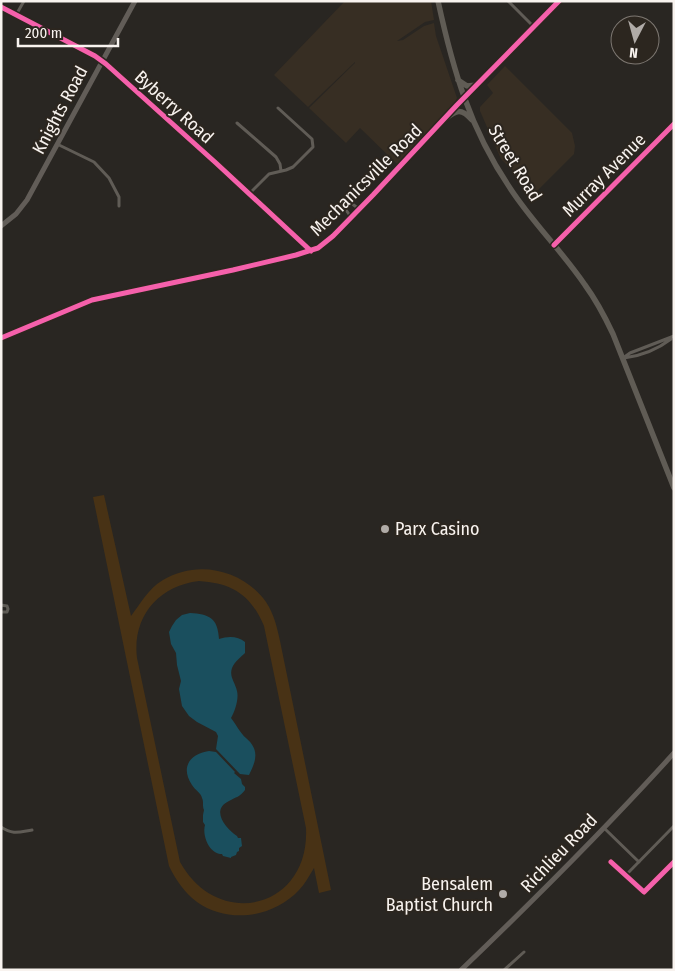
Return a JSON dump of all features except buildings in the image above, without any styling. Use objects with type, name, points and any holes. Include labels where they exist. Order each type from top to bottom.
[{"type":"main road","name":"Street Road","points":[[438,1],[457,79],[474,123],[489,154],[531,217],[596,301],[623,358],[674,488]]},
{"type":"main road","points":[[457,79],[467,86],[477,85]]},
{"type":"main road","points":[[444,119],[455,112],[461,111],[474,123]]},
{"type":"street","points":[[16,15],[24,1]]},
{"type":"street","name":"Knights Road","points":[[1,226],[16,214],[27,200],[136,1]]},
{"type":"street","points":[[508,1],[534,27]]},
{"type":"street","name":"Mechanicsville Road","points":[[1,338],[92,300],[215,274],[318,248],[327,242],[559,1]]},
{"type":"street","name":"Byberry Road","points":[[1,7],[102,61],[312,251]]},
{"type":"street","points":[[249,194],[269,174],[292,167],[311,150],[312,139],[278,108]]},
{"type":"street","points":[[237,123],[276,157],[281,171]]},
{"type":"street","name":"Murray Avenue","points":[[554,245],[674,124]]},
{"type":"street","points":[[57,144],[94,162],[109,178],[119,197],[119,206]]},
{"type":"street","points":[[351,217],[346,213],[347,206],[351,204],[359,209]]},
{"type":"street","points":[[623,358],[632,357],[659,347],[674,337]]},
{"type":"street","points":[[1,605],[7,606],[8,609],[7,612],[1,612]]},
{"type":"street","name":"Richlieu Road","points":[[461,970],[525,909],[674,753]]},
{"type":"street","points":[[626,875],[674,826]]},
{"type":"street","points":[[1,827],[13,833],[32,830]]},
{"type":"street","points":[[603,828],[639,862]]},
{"type":"street","points":[[611,862],[644,892],[674,862]]},
{"type":"street","points":[[504,970],[524,952]]},
{"type":"shaded area","points":[[345,1],[431,1],[434,20],[425,22],[397,41],[403,40],[424,26],[434,23],[436,36],[457,98],[450,110],[397,164],[360,128],[346,143],[309,108],[355,62],[308,107],[274,75]]},
{"type":"shaded area","points":[[505,66],[572,133],[575,146],[574,154],[536,192],[501,159],[480,111],[480,107],[493,93],[487,85]]},
{"type":"shaded area","points":[[104,495],[131,616],[145,596],[163,580],[191,570],[205,569],[233,575],[256,591],[266,602],[275,621],[279,636],[331,890],[319,893],[314,868],[299,890],[276,907],[250,915],[236,915],[209,909],[197,902],[184,890],[174,876],[169,866],[93,497]],"holes":[[[199,581],[211,582],[231,588],[239,593],[253,606],[264,626],[306,828],[303,856],[293,877],[278,893],[259,901],[238,903],[216,897],[196,884],[180,862],[137,658],[139,629],[151,606],[171,589]]]},
{"type":"water","points":[[190,613],[211,618],[217,626],[219,639],[233,637],[245,642],[245,653],[235,663],[231,671],[237,691],[237,698],[231,718],[255,751],[255,760],[249,775],[240,774],[216,749],[218,736],[216,732],[189,716],[182,706],[179,689],[181,681],[176,653],[171,644],[169,632],[176,620],[182,615]]},
{"type":"water","points":[[209,751],[216,752],[241,779],[245,787],[245,790],[238,797],[223,805],[220,814],[228,829],[238,838],[241,838],[242,846],[236,855],[231,858],[213,851],[210,847],[204,829],[203,799],[192,785],[187,773],[187,767],[192,758]]},
{"type":"cycle path","points":[[1,338],[92,300],[233,270],[318,248],[333,236],[559,1]]},
{"type":"cycle path","points":[[1,7],[95,56],[106,64],[311,251]]},
{"type":"cycle path","points":[[554,245],[674,124]]},
{"type":"cycle path","points":[[611,862],[644,892],[674,862]]},
{"type":"place","name":"Parx Casino","points":[[385,529]]},
{"type":"place","name":"Bensalem Baptist Church","points":[[503,894]]}]
